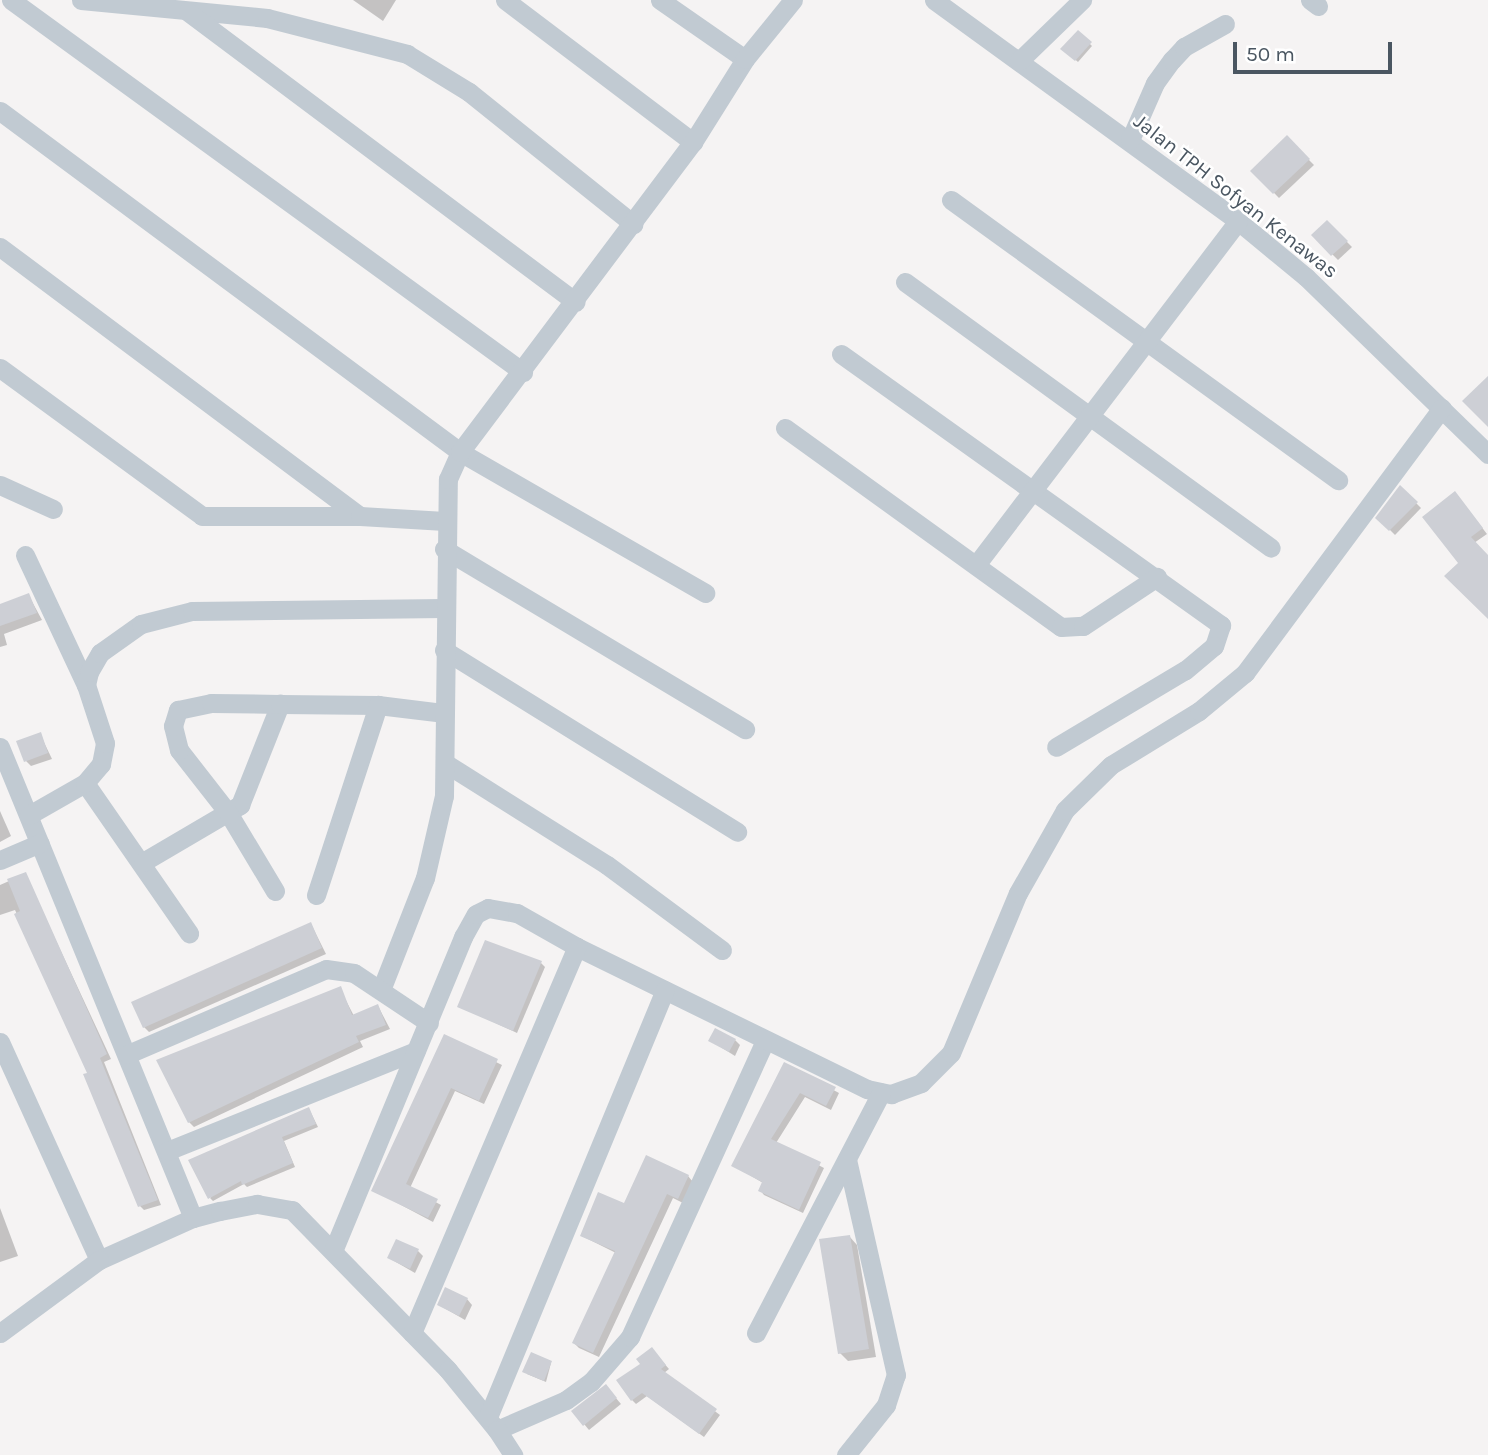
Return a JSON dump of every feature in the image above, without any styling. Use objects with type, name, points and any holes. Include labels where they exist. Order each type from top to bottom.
[{"type":"street","points":[[11,0],[523,372]]},
{"type":"street","points":[[81,0],[267,18],[310,26],[431,65],[632,223]]},
{"type":"street","points":[[505,0],[692,142]]},
{"type":"street","points":[[660,0],[745,59]]},
{"type":"street","points":[[381,990],[432,853],[444,796],[444,549],[448,479],[460,452],[523,372],[692,142],[745,59],[793,0]]},
{"type":"street","name":"Jalan TPH Sofyan Kenawas","points":[[934,0],[1238,221],[1306,277],[1488,454]]},
{"type":"street","points":[[1019,61],[1082,0]]},
{"type":"street","points":[[188,12],[575,302]]},
{"type":"street","points":[[1130,140],[1155,83],[1171,60],[1184,47],[1225,24]]},
{"type":"street","points":[[0,111],[460,452],[705,593]]},
{"type":"street","points":[[951,200],[1338,480]]},
{"type":"street","points":[[976,565],[1238,221]]},
{"type":"street","points":[[0,247],[360,516]]},
{"type":"street","points":[[905,282],[1088,419],[1271,548]]},
{"type":"street","points":[[841,354],[1217,621],[1219,638],[1185,670],[1056,747]]},
{"type":"street","points":[[0,368],[202,516],[360,516],[445,521]]},
{"type":"street","points":[[333,1251],[476,914],[488,908],[507,909],[765,1041],[881,1093],[906,1091],[921,1083],[951,1053],[1018,893],[1065,810],[1111,765],[1199,711],[1245,673],[1442,408]]},
{"type":"street","points":[[785,428],[1069,629],[1083,626],[1157,577]]},
{"type":"street","points":[[0,485],[53,509]]},
{"type":"street","points":[[444,549],[745,729]]},
{"type":"street","points":[[24,555],[86,685],[105,752],[85,783],[29,815]]},
{"type":"street","points":[[86,685],[100,653],[141,624],[163,616],[192,611],[444,608]]},
{"type":"street","points":[[443,650],[737,832]]},
{"type":"street","points":[[275,891],[229,814],[179,750],[173,726],[178,710],[211,704],[378,705],[443,713]]},
{"type":"street","points":[[143,862],[229,814],[248,791],[280,704]]},
{"type":"street","points":[[316,895],[378,705]]},
{"type":"street","points":[[0,747],[128,1054],[193,1219]]},
{"type":"street","points":[[445,763],[607,865],[722,950]]},
{"type":"street","points":[[85,783],[143,862],[189,933]]},
{"type":"street","points":[[0,860],[40,844]]},
{"type":"street","points":[[412,1333],[577,947]]},
{"type":"street","points":[[128,1054],[326,969],[345,970],[381,990],[429,1023]]},
{"type":"street","points":[[492,1423],[665,990]]},
{"type":"street","points":[[492,1423],[566,1400],[591,1382],[631,1338],[765,1041]]},
{"type":"street","points":[[0,1042],[99,1260]]},
{"type":"street","points":[[167,1151],[416,1051]]},
{"type":"street","points":[[756,1333],[881,1093]]},
{"type":"street","points":[[846,1455],[886,1405],[895,1375],[847,1160]]},
{"type":"street","points":[[0,1333],[99,1260],[193,1219],[275,1205],[305,1220],[412,1333],[492,1423],[513,1455]]},
{"type":"building","points":[[1078,30],[1092,42],[1075,61],[1060,49]]},
{"type":"building","points":[[1287,135],[1310,159],[1273,194],[1250,171]]},
{"type":"building","points":[[1327,220],[1348,241],[1331,256],[1311,235]]},
{"type":"building","points":[[1488,376],[1488,427],[1462,401]]},
{"type":"building","points":[[1400,485],[1418,502],[1389,531],[1375,518]]},
{"type":"building","points":[[1455,491],[1483,528],[1471,537],[1488,555],[1488,619],[1444,576],[1458,563],[1422,517]]},
{"type":"building","points":[[29,593],[37,613],[0,626],[0,604]]},
{"type":"building","points":[[41,732],[48,753],[24,762],[16,741]]},
{"type":"building","points":[[26,872],[107,1054],[100,1058],[158,1200],[138,1207],[83,1074],[87,1073],[14,914],[20,911],[7,879]]},
{"type":"building","points":[[311,922],[322,948],[143,1028],[131,1002]]},
{"type":"building","points":[[485,940],[542,961],[513,1031],[457,1007]]},
{"type":"building","points":[[341,986],[352,1015],[378,1004],[386,1025],[356,1036],[359,1042],[188,1123],[156,1060]]},
{"type":"building","points":[[715,1028],[736,1039],[729,1052],[708,1041]]},
{"type":"building","points":[[444,1034],[498,1059],[479,1101],[451,1088],[406,1184],[438,1199],[428,1218],[371,1191]]},
{"type":"building","points":[[784,1062],[836,1087],[826,1106],[800,1093],[771,1139],[821,1162],[799,1210],[758,1191],[762,1182],[731,1166]]},
{"type":"building","points":[[309,1107],[316,1124],[282,1137],[293,1163],[242,1185],[241,1181],[208,1199],[188,1160]]},
{"type":"building","points":[[646,1155],[689,1175],[678,1199],[667,1194],[593,1353],[572,1343],[615,1251],[580,1236],[598,1192],[624,1203]]},
{"type":"building","points":[[850,1235],[869,1349],[838,1354],[819,1239]]},
{"type":"building","points":[[396,1239],[419,1249],[410,1269],[387,1258]]},
{"type":"building","points":[[445,1287],[468,1298],[459,1316],[437,1305]]},
{"type":"building","points":[[652,1347],[666,1365],[661,1369],[717,1409],[699,1434],[642,1393],[631,1401],[616,1380],[640,1364],[636,1359]]},
{"type":"building","points":[[531,1352],[552,1361],[544,1381],[522,1372]]},
{"type":"building","points":[[606,1384],[617,1398],[583,1426],[571,1411]]}]
